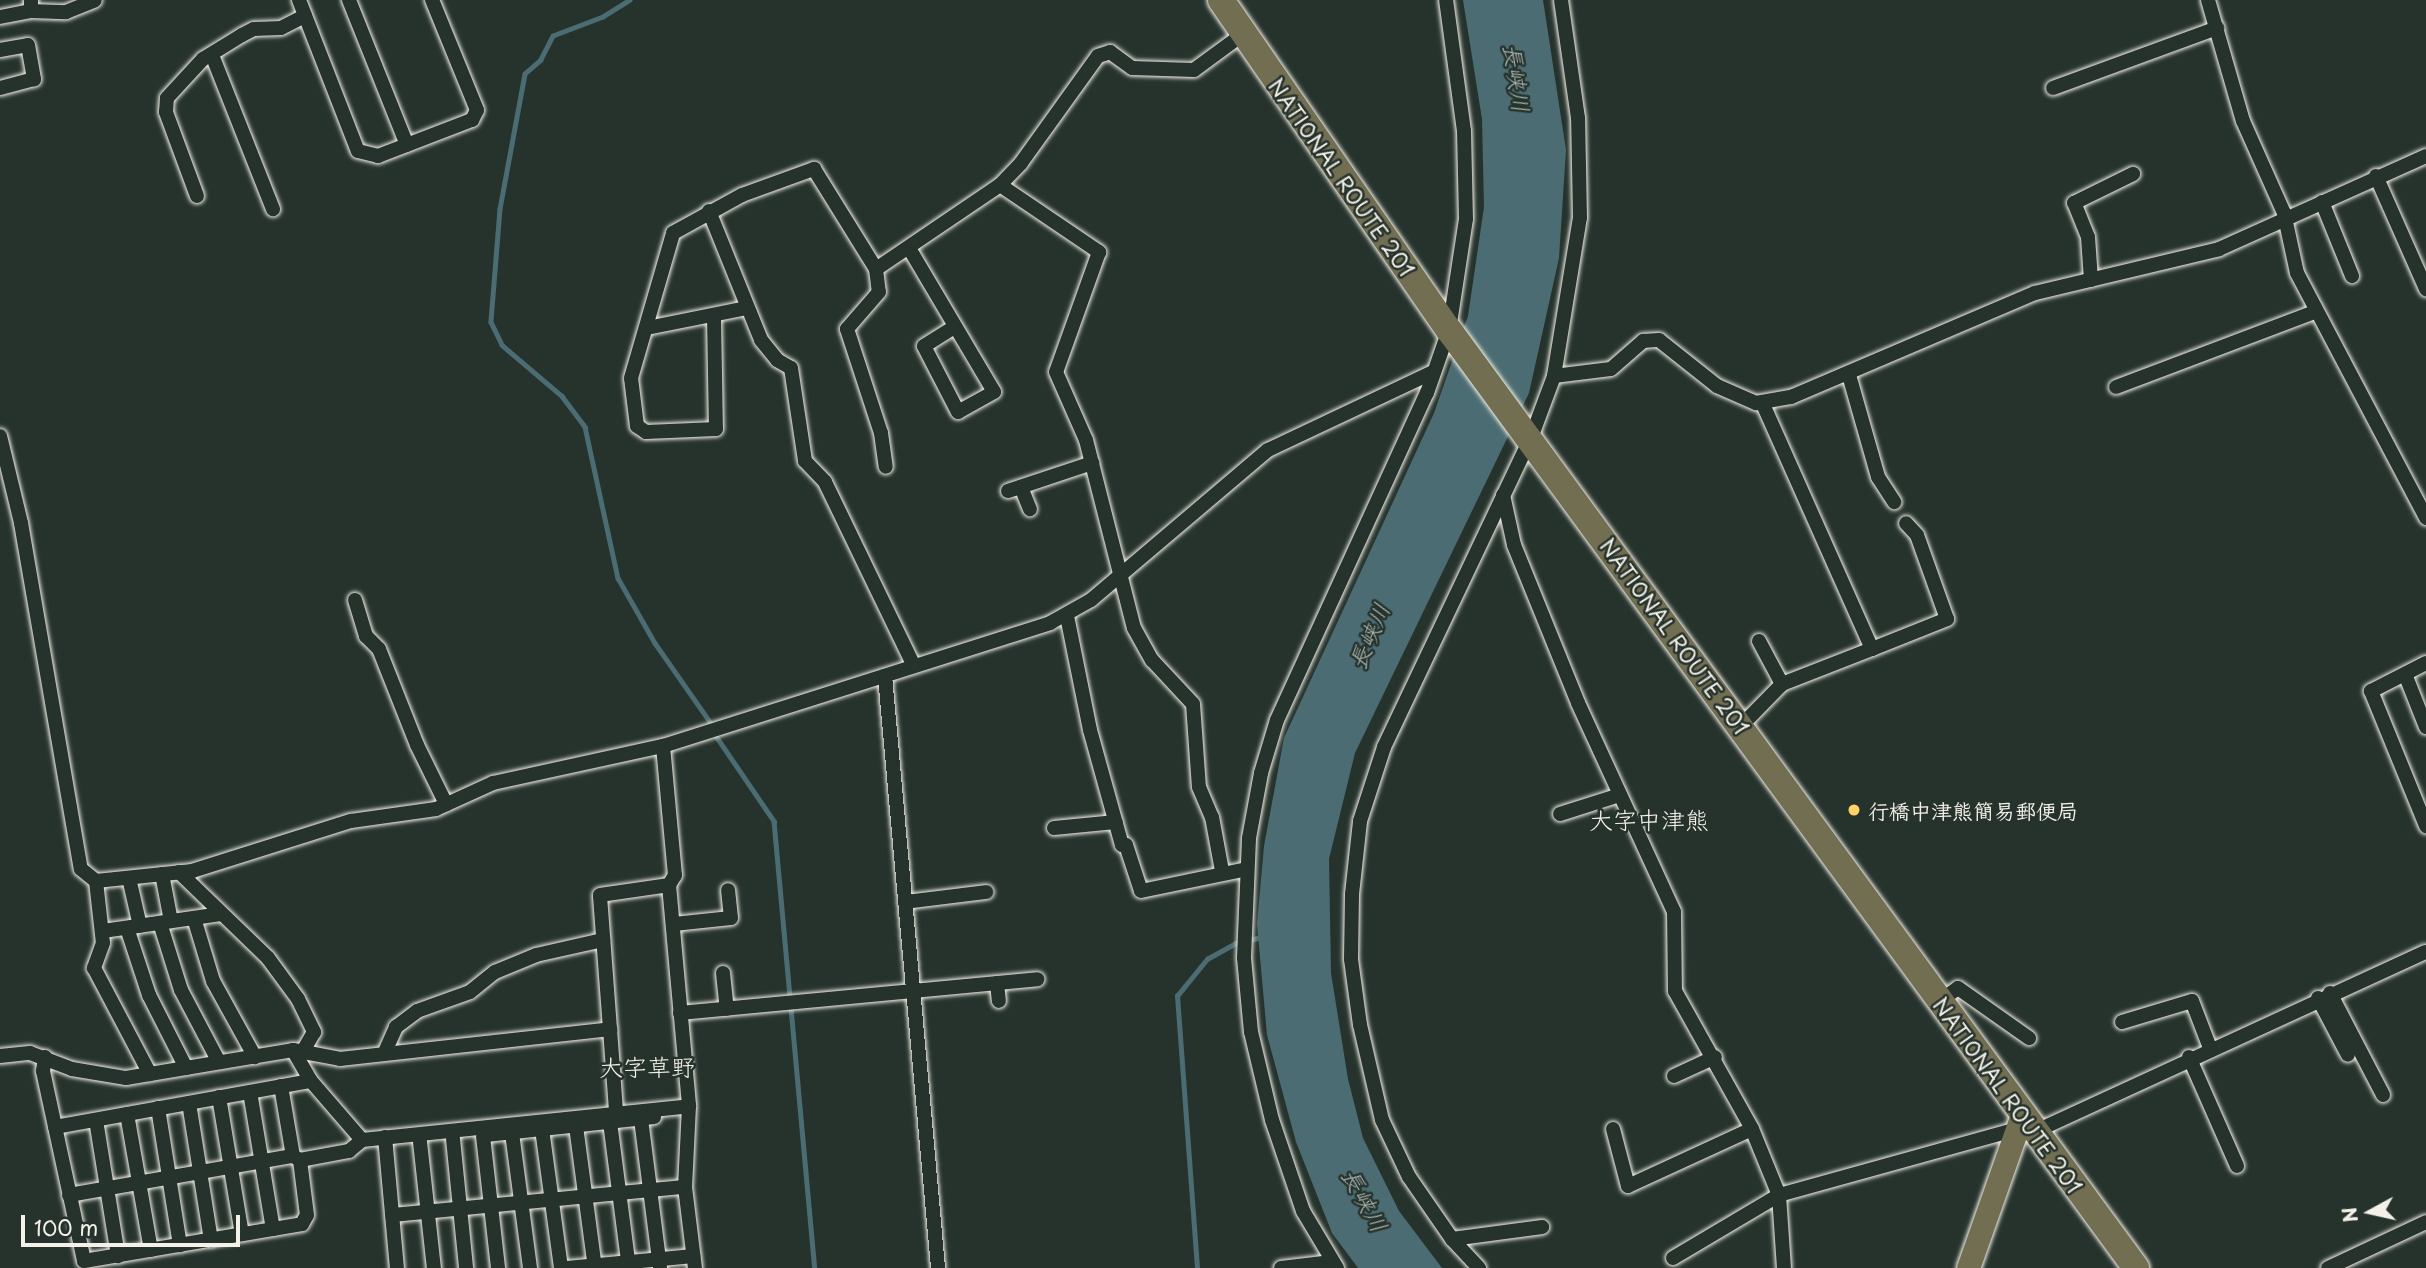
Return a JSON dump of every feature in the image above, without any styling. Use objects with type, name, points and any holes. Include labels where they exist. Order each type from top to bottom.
[{"type":"highway","name":"NATIONAL ROUTE 201","points":[[1221,0],[1242,34],[1452,333],[1528,433],[1940,1001],[2023,1125],[2136,1268]]},
{"type":"main road","points":[[1968,1268],[2023,1125]]},
{"type":"street","points":[[0,17],[31,5],[66,12],[95,0]]},
{"type":"street","points":[[299,0],[358,151],[378,156],[472,120],[477,110],[432,0]]},
{"type":"street","points":[[349,0],[407,145]]},
{"type":"street","points":[[1281,1268],[1334,1265],[1303,1211],[1272,1120],[1251,1032],[1244,958],[1247,869],[1261,773],[1277,720],[1452,333],[1466,219],[1464,131],[1446,0]]},
{"type":"street","points":[[1479,1268],[1452,1239],[1409,1177],[1382,1120],[1360,1026],[1351,959],[1352,894],[1360,821],[1384,747],[1503,495],[1554,376],[1572,285],[1581,206],[1578,118],[1561,0]]},
{"type":"street","points":[[2208,0],[2243,121],[2274,183],[2297,273],[2315,312],[2426,518]]},
{"type":"street","points":[[197,196],[166,112],[166,98],[203,58],[254,29],[281,28],[305,16]]},
{"type":"street","points":[[2053,89],[2217,28]]},
{"type":"street","points":[[876,270],[1000,185],[1021,163],[1098,55],[1110,52],[1132,68],[1194,69],[1242,34]]},
{"type":"street","points":[[0,50],[28,45],[34,79],[0,88]]},
{"type":"street","points":[[212,55],[273,209]]},
{"type":"street","points":[[1554,376],[1611,369],[1643,341],[1659,340],[1709,382],[1762,402],[1791,397],[1849,375],[2008,303],[2219,248],[2285,221],[2376,176],[2426,156]]},
{"type":"street","points":[[714,317],[716,429],[646,432],[637,426],[631,378],[673,233],[709,211],[814,169],[876,270],[879,292],[847,329],[881,433],[886,467]]},
{"type":"street","points":[[2091,280],[2088,237],[2074,203],[2133,174]]},
{"type":"street","points":[[2376,176],[2424,281]]},
{"type":"street","points":[[1000,185],[1099,252],[1075,322],[1055,363],[1092,463],[1130,615],[1141,644],[1193,704],[1199,787],[1212,817],[1222,871]]},
{"type":"street","points":[[2322,202],[2352,276]]},
{"type":"street","points":[[709,211],[746,308],[766,349],[791,368],[805,461],[825,482],[915,666]]},
{"type":"street","points":[[909,248],[956,327],[994,392],[958,412],[924,346],[956,327]]},
{"type":"street","points":[[647,328],[714,317],[746,308]]},
{"type":"street","points":[[2116,387],[2315,312]]},
{"type":"street","points":[[96,881],[178,872],[351,821],[446,804],[493,783],[663,746],[1067,616],[1122,575],[1268,450],[1433,372]]},
{"type":"street","points":[[1849,375],[1878,477],[1894,502]]},
{"type":"street","points":[[1762,402],[1872,649]]},
{"type":"street","points":[[0,436],[21,523],[81,869],[96,881],[103,931],[94,968],[150,1074]]},
{"type":"street","points":[[1030,509],[1015,489],[1092,463]]},
{"type":"street","points":[[1503,495],[1514,545],[1677,922],[1675,992],[1715,1057],[1752,1129],[1779,1195],[1780,1267]]},
{"type":"street","points":[[1741,726],[1782,684],[1947,619],[1917,535],[1906,523]]},
{"type":"street","points":[[355,600],[366,636],[379,649],[417,745],[446,804]]},
{"type":"street","points":[[1067,616],[1090,730],[1116,822],[1140,891],[1222,871],[1247,869]]},
{"type":"street","points":[[1759,641],[1782,684]]},
{"type":"street","points":[[2426,663],[2371,691],[2423,806],[2426,826]]},
{"type":"street","points":[[2405,674],[2426,727]]},
{"type":"street","points":[[885,676],[938,1268]]},
{"type":"street","points":[[567,1268],[694,1262],[685,1186],[689,1106],[669,884],[675,875],[663,746]]},
{"type":"street","points":[[1560,814],[1620,795]]},
{"type":"street","points":[[1054,828],[1116,822]]},
{"type":"street","points":[[178,872],[268,958],[298,999],[314,1032],[298,1052]]},
{"type":"street","points":[[162,874],[165,922],[181,990],[219,1062]]},
{"type":"street","points":[[128,878],[133,927],[149,995],[186,1068]]},
{"type":"street","points":[[629,1265],[619,1193],[600,895],[669,884]]},
{"type":"street","points":[[674,924],[731,918],[729,890]]},
{"type":"street","points":[[905,902],[986,892]]},
{"type":"street","points":[[103,931],[221,914]]},
{"type":"street","points":[[194,918],[213,981],[255,1057]]},
{"type":"street","points":[[384,1054],[396,1027],[417,1011],[470,992],[504,967],[564,946],[603,940]]},
{"type":"street","points":[[1673,1258],[1779,1195],[2023,1125],[2210,1048],[2426,952]]},
{"type":"street","points":[[723,973],[727,1009]]},
{"type":"street","points":[[680,1013],[913,993],[1037,979]]},
{"type":"street","points":[[997,983],[999,1001]]},
{"type":"street","points":[[1940,1001],[1958,988],[2029,1038]]},
{"type":"street","points":[[2324,996],[2348,1055]]},
{"type":"street","points":[[2324,996],[2384,1095]]},
{"type":"street","points":[[2122,1021],[2192,1001],[2210,1048]]},
{"type":"street","points":[[0,1056],[45,1056],[72,1069],[126,1078],[298,1052],[340,1059],[610,1029]]},
{"type":"street","points":[[298,1052],[311,1081],[362,1140]]},
{"type":"street","points":[[45,1056],[43,1071],[84,1261],[302,1224],[307,1215],[281,1086]]},
{"type":"street","points":[[1674,1076],[1715,1057]]},
{"type":"street","points":[[2189,1057],[2238,1166]]},
{"type":"street","points":[[55,1127],[311,1081]]},
{"type":"street","points":[[250,1092],[273,1229]]},
{"type":"street","points":[[219,1097],[242,1234]]},
{"type":"street","points":[[189,1103],[211,1240]]},
{"type":"street","points":[[389,1141],[689,1106]]},
{"type":"street","points":[[158,1108],[180,1245]]},
{"type":"street","points":[[127,1114],[151,1250]]},
{"type":"street","points":[[69,1195],[262,1162],[349,1151],[362,1140],[420,1142],[576,1126],[613,1116],[640,1119],[666,1116]]},
{"type":"street","points":[[640,1119],[659,1264]]},
{"type":"street","points":[[96,1120],[118,1256]]},
{"type":"street","points":[[576,1126],[594,1267]]},
{"type":"street","points":[[542,1129],[561,1268]]},
{"type":"street","points":[[1613,1129],[1628,1186],[1752,1129]]},
{"type":"street","points":[[512,1133],[530,1268]]},
{"type":"street","points":[[483,1136],[498,1268]]},
{"type":"street","points":[[453,1139],[466,1268]]},
{"type":"street","points":[[389,1141],[397,1268]]},
{"type":"street","points":[[420,1142],[434,1268]]},
{"type":"street","points":[[392,1215],[685,1186]]},
{"type":"street","points":[[2328,1268],[2426,1222]]},
{"type":"street","points":[[1452,1239],[1542,1227]]},
{"type":"water","name":"長峡川","points":[[1463,0],[1543,0],[1566,150],[1559,258],[1529,393],[1355,753],[1329,859],[1331,973],[1348,1079],[1363,1138],[1399,1211],[1442,1268],[1358,1268],[1332,1233],[1296,1142],[1267,1035],[1257,924],[1264,846],[1284,738],[1434,413],[1468,316],[1484,207],[1482,119]]},
{"type":"waterway","points":[[630,0],[603,17],[553,36],[541,60],[525,74],[500,209],[491,322],[502,345],[562,396],[585,427],[618,578],[655,643],[713,726]]},
{"type":"waterway","points":[[714,733],[774,821],[815,1268]]},
{"type":"waterway","points":[[1197,1268],[1177,996],[1207,959],[1236,943],[1262,937]]},
{"type":"place","name":"行橋中津熊簡易郵便局","points":[[1854,810]]},
{"type":"district","name":"大字中津熊","points":[[1649,820]]},
{"type":"district","name":"大字草野","points":[[647,1067]]}]
